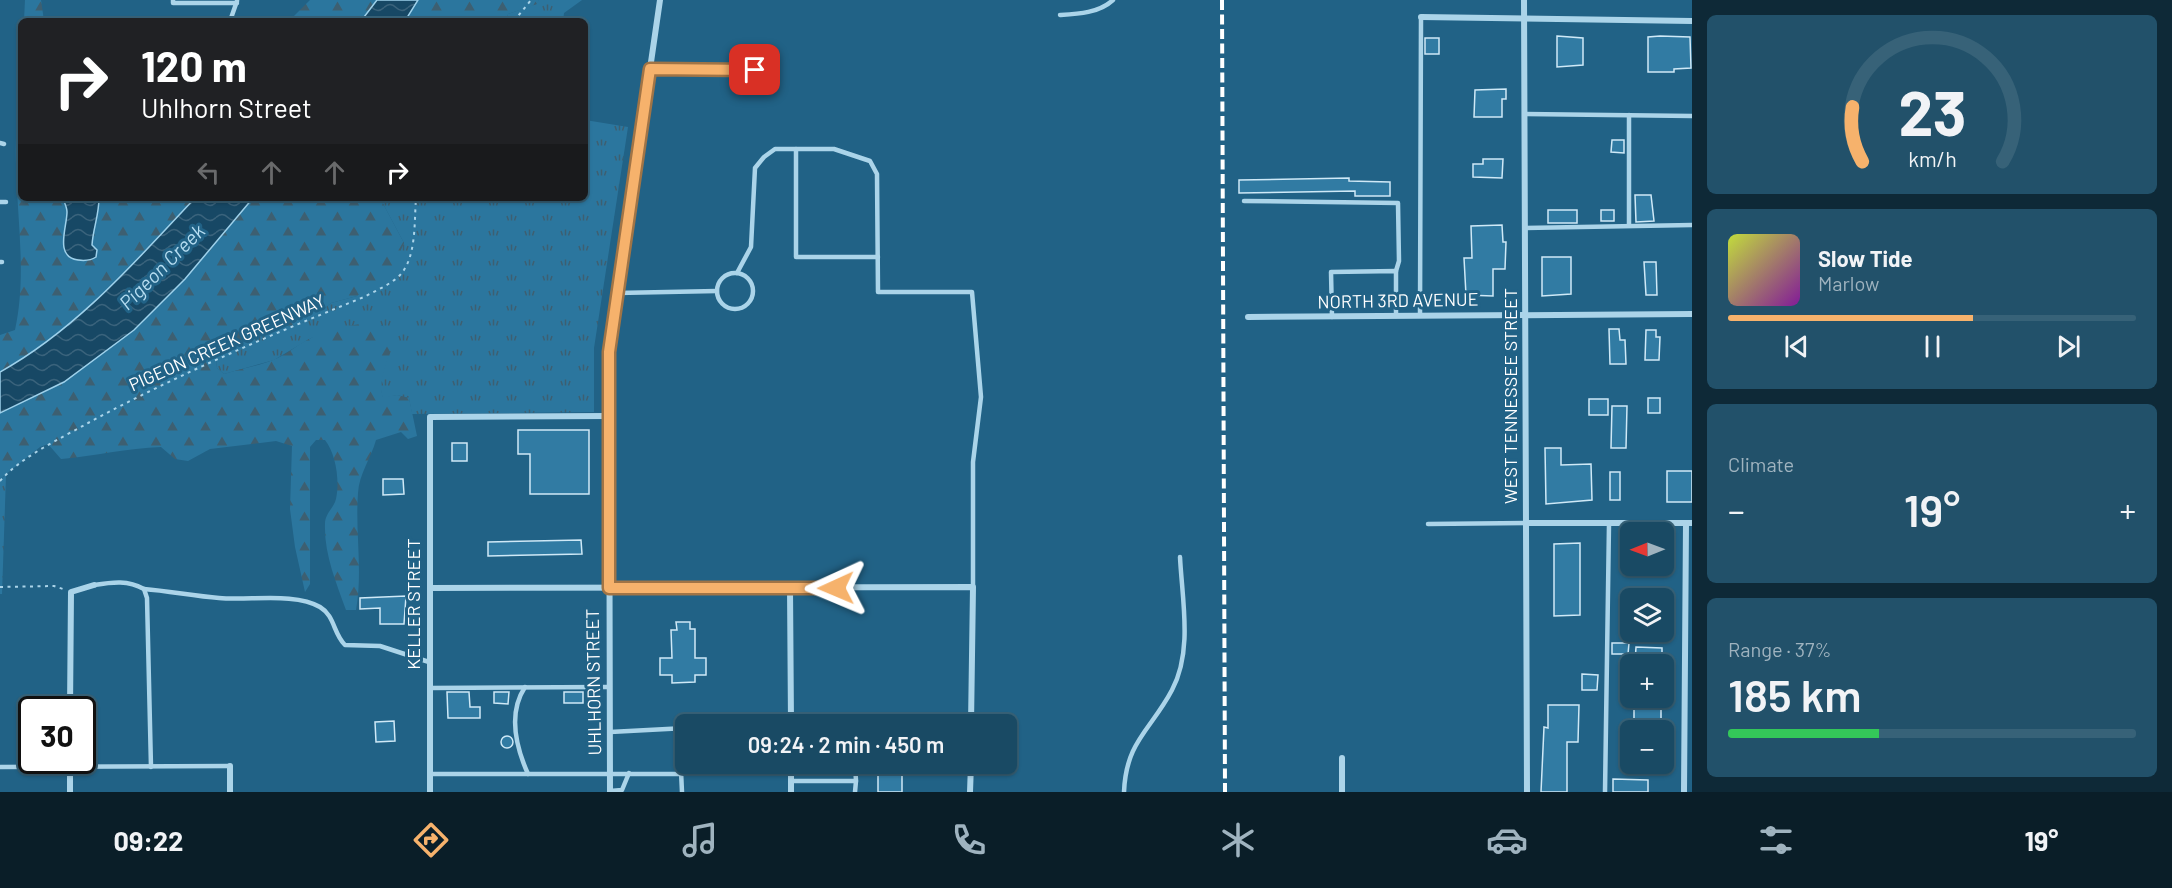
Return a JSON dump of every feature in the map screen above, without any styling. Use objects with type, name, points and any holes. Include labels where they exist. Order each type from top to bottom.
[{"type":"street","name":"UHLHORN STREET","points":[[610,791],[609,352],[660,0]]},
{"type":"street","name":"WEST TENNESSEE STREET","points":[[1524,0],[1527,792]]},
{"type":"street","points":[[1421,16],[1692,21]]},
{"type":"street","name":"NORTH 3RD AVENUE","points":[[1248,317],[1692,314]]},
{"type":"street","name":"KELLER STREET","points":[[430,792],[430,417],[608,416]]},
{"type":"street","points":[[1527,523],[1689,523],[1684,792]]},
{"type":"street","points":[[70,696],[71,592],[94,585]]},
{"type":"street","points":[[429,588],[973,587],[971,714]]},
{"type":"street","points":[[790,588],[791,714]]},
{"type":"street","points":[[1342,758],[1342,792]]},
{"type":"street","points":[[230,766],[230,792]]},
{"type":"street","points":[[70,774],[70,792]]},
{"type":"street","points":[[791,774],[792,792]]},
{"type":"street","points":[[970,792],[971,774]]},
{"type":"lane","points":[[173,0],[173,3],[237,1],[231,18]]},
{"type":"lane","points":[[1060,15],[1086,13],[1108,5],[1113,0]]},
{"type":"lane","points":[[1420,315],[1421,16]]},
{"type":"lane","points":[[650,69],[755,70]]},
{"type":"lane","points":[[1525,114],[1692,116]]},
{"type":"lane","points":[[1629,115],[1629,225]]},
{"type":"lane","points":[[737,273],[751,247],[756,168],[775,148],[834,149],[870,161],[877,174],[878,292],[972,292],[981,397],[973,462],[973,587]]},
{"type":"lane","points":[[796,149],[796,257],[878,257]]},
{"type":"lane","points":[[1244,201],[1398,203],[1399,261],[1396,271],[1396,316]]},
{"type":"lane","points":[[1525,228],[1692,225]]},
{"type":"lane","points":[[1332,317],[1331,273],[1396,271]]},
{"type":"lane","points":[[737,273],[746,276],[753,285],[752,297],[746,306],[735,309],[724,305],[717,291],[723,278],[737,273]]},
{"type":"lane","points":[[617,293],[717,291]]},
{"type":"lane","points":[[1428,524],[1527,523]]},
{"type":"lane","points":[[1605,792],[1609,524]]},
{"type":"lane","points":[[1124,792],[1131,751],[1173,688],[1184,654],[1180,557]]},
{"type":"lane","points":[[94,585],[114,581],[144,589],[221,599],[303,600],[319,606],[331,615],[345,645],[380,646],[429,662]]},
{"type":"lane","points":[[144,589],[147,598],[151,767]]},
{"type":"lane","points":[[525,687],[515,706],[519,753],[528,774]]},
{"type":"lane","points":[[430,688],[609,687]]},
{"type":"lane","points":[[610,732],[675,729]]},
{"type":"lane","points":[[0,766],[18,765]]},
{"type":"lane","points":[[96,765],[230,766]]},
{"type":"lane","points":[[610,791],[622,790],[629,773]]},
{"type":"lane","points":[[430,774],[675,774]]},
{"type":"lane","points":[[681,774],[682,792]]},
{"type":"lane","points":[[855,774],[855,792]]},
{"type":"lane","points":[[791,781],[855,781]]},
{"type":"path","points":[[516,18],[531,0]]},
{"type":"path","name":"PIGEON CREEK GREENWAY","points":[[0,481],[18,466],[66,435],[147,392],[364,297],[396,279],[404,271],[411,253],[416,201]]},
{"type":"path","points":[[0,586],[54,586],[71,592]]},
{"type":"green space","points":[[25,0],[41,0],[44,18],[24,18]]},
{"type":"green space","points":[[310,0],[377,0],[363,18],[292,18]]},
{"type":"green space","points":[[418,0],[539,0],[537,4],[508,14],[507,18],[407,18]]},
{"type":"green space","points":[[539,0],[582,0],[564,13],[563,18],[507,18],[508,14],[536,4]]},
{"type":"green space","points":[[18,94],[18,201],[192,201],[127,270],[80,315],[28,355],[0,372],[0,335],[15,330],[19,310],[21,269],[17,185],[16,150]]},
{"type":"green space","points":[[588,120],[628,127],[594,348],[594,412],[412,414],[409,398],[397,395],[383,398],[382,379],[390,342],[388,333],[382,325],[311,338],[274,360],[224,374],[217,368],[216,358],[222,351],[244,346],[259,335],[309,321],[331,303],[357,296],[404,243],[382,201],[588,201]]},
{"type":"green space","points":[[250,201],[382,201],[404,243],[393,268],[357,296],[331,303],[309,321],[259,335],[244,346],[222,351],[216,358],[217,368],[224,374],[273,360],[309,339],[338,328],[373,324],[382,325],[388,330],[391,345],[382,380],[383,397],[397,395],[409,398],[417,436],[408,439],[401,432],[376,440],[363,473],[358,493],[359,581],[356,610],[346,610],[326,546],[325,520],[335,502],[338,484],[334,460],[325,440],[316,440],[310,447],[310,584],[305,592],[295,547],[290,509],[292,446],[276,441],[210,449],[188,461],[175,459],[161,447],[61,459],[48,444],[40,447],[0,479],[0,413],[64,382],[134,330],[185,279]]},
{"type":"green space","points":[[6,475],[2,594],[0,594],[0,479]]},
{"type":"water","points":[[377,0],[418,0],[407,18],[363,18]]},
{"type":"water","points":[[64,201],[99,201],[92,245],[97,250],[96,257],[78,260],[66,253],[64,240],[66,206]]},
{"type":"water","name":"Pigeon Creek","points":[[192,201],[250,201],[185,279],[134,330],[64,382],[0,413],[0,372],[54,336],[80,315],[127,270]]},
{"type":"building","points":[[1557,36],[1583,38],[1583,65],[1557,67]]},
{"type":"building","points":[[1648,37],[1690,37],[1691,68],[1674,69],[1674,72],[1648,72]]},
{"type":"building","points":[[1425,38],[1439,38],[1439,54],[1425,54]]},
{"type":"building","points":[[1506,89],[1506,99],[1502,99],[1502,117],[1474,117],[1475,90]]},
{"type":"building","points":[[1612,140],[1624,140],[1624,153],[1611,152]]},
{"type":"building","points":[[1483,159],[1503,159],[1502,178],[1473,177],[1473,164],[1483,164]]},
{"type":"building","points":[[1349,178],[1349,181],[1390,182],[1390,196],[1355,196],[1355,191],[1239,193],[1239,180]]},
{"type":"building","points":[[1635,195],[1651,195],[1654,221],[1636,222]]},
{"type":"building","points":[[1548,210],[1577,210],[1577,223],[1548,223]]},
{"type":"building","points":[[1601,210],[1614,210],[1614,221],[1601,221]]},
{"type":"building","points":[[1502,225],[1503,242],[1506,242],[1505,269],[1493,269],[1493,296],[1466,295],[1464,258],[1472,258],[1471,226]]},
{"type":"building","points":[[1542,257],[1571,257],[1571,294],[1542,296]]},
{"type":"building","points":[[1644,262],[1656,262],[1657,295],[1646,295]]},
{"type":"building","points":[[1609,329],[1619,329],[1620,340],[1625,340],[1626,364],[1610,364]]},
{"type":"building","points":[[1646,330],[1656,330],[1656,337],[1660,337],[1659,360],[1645,360]]},
{"type":"building","points":[[1648,398],[1660,398],[1660,413],[1648,413]]},
{"type":"building","points":[[1589,399],[1608,399],[1608,415],[1589,415]]},
{"type":"building","points":[[1612,406],[1627,406],[1626,448],[1611,448]]},
{"type":"building","points":[[518,430],[589,430],[589,494],[530,494],[530,454],[518,454]]},
{"type":"building","points":[[452,443],[467,443],[467,461],[452,461]]},
{"type":"building","points":[[1545,448],[1561,448],[1561,465],[1591,464],[1592,500],[1546,504]]},
{"type":"building","points":[[1667,471],[1692,471],[1692,502],[1667,502]]},
{"type":"building","points":[[1610,472],[1620,472],[1620,500],[1610,500]]},
{"type":"building","points":[[383,479],[403,479],[404,494],[383,495]]},
{"type":"building","points":[[581,540],[582,554],[488,556],[488,542]]},
{"type":"building","points":[[1580,543],[1580,615],[1554,616],[1554,544]]},
{"type":"building","points":[[406,596],[404,624],[380,624],[380,608],[360,609],[360,598]]},
{"type":"building","points":[[676,622],[690,622],[690,629],[695,629],[695,658],[706,658],[706,675],[695,675],[695,682],[672,683],[672,675],[660,675],[660,658],[672,658],[671,630],[677,630]]},
{"type":"building","points":[[1612,643],[1629,643],[1628,654],[1612,654]]},
{"type":"building","points":[[1636,647],[1662,648],[1662,654],[1636,654]]},
{"type":"building","points":[[1582,674],[1598,675],[1597,690],[1582,690]]},
{"type":"building","points":[[447,692],[469,692],[470,707],[480,707],[480,718],[448,718]]},
{"type":"building","points":[[494,692],[509,692],[508,704],[494,703]]},
{"type":"building","points":[[564,692],[583,692],[583,703],[564,703]]},
{"type":"building","points":[[1548,705],[1579,705],[1578,742],[1567,742],[1567,792],[1541,792],[1544,727],[1548,728]]},
{"type":"building","points":[[1634,708],[1661,709],[1661,720],[1634,720]]},
{"type":"building","points":[[394,721],[395,741],[376,742],[375,722]]},
{"type":"building","points":[[509,736],[512,737],[512,747],[505,748],[502,747],[501,740],[502,737]]},
{"type":"building","points":[[878,774],[902,774],[902,792],[878,792]]},
{"type":"building","points":[[1613,779],[1648,780],[1648,792],[1613,792]]},
{"type":"railway","points":[[1222,0],[1225,792]]},
{"type":"route","points":[[755,70],[650,69],[609,352],[609,588],[836,588]]}]
